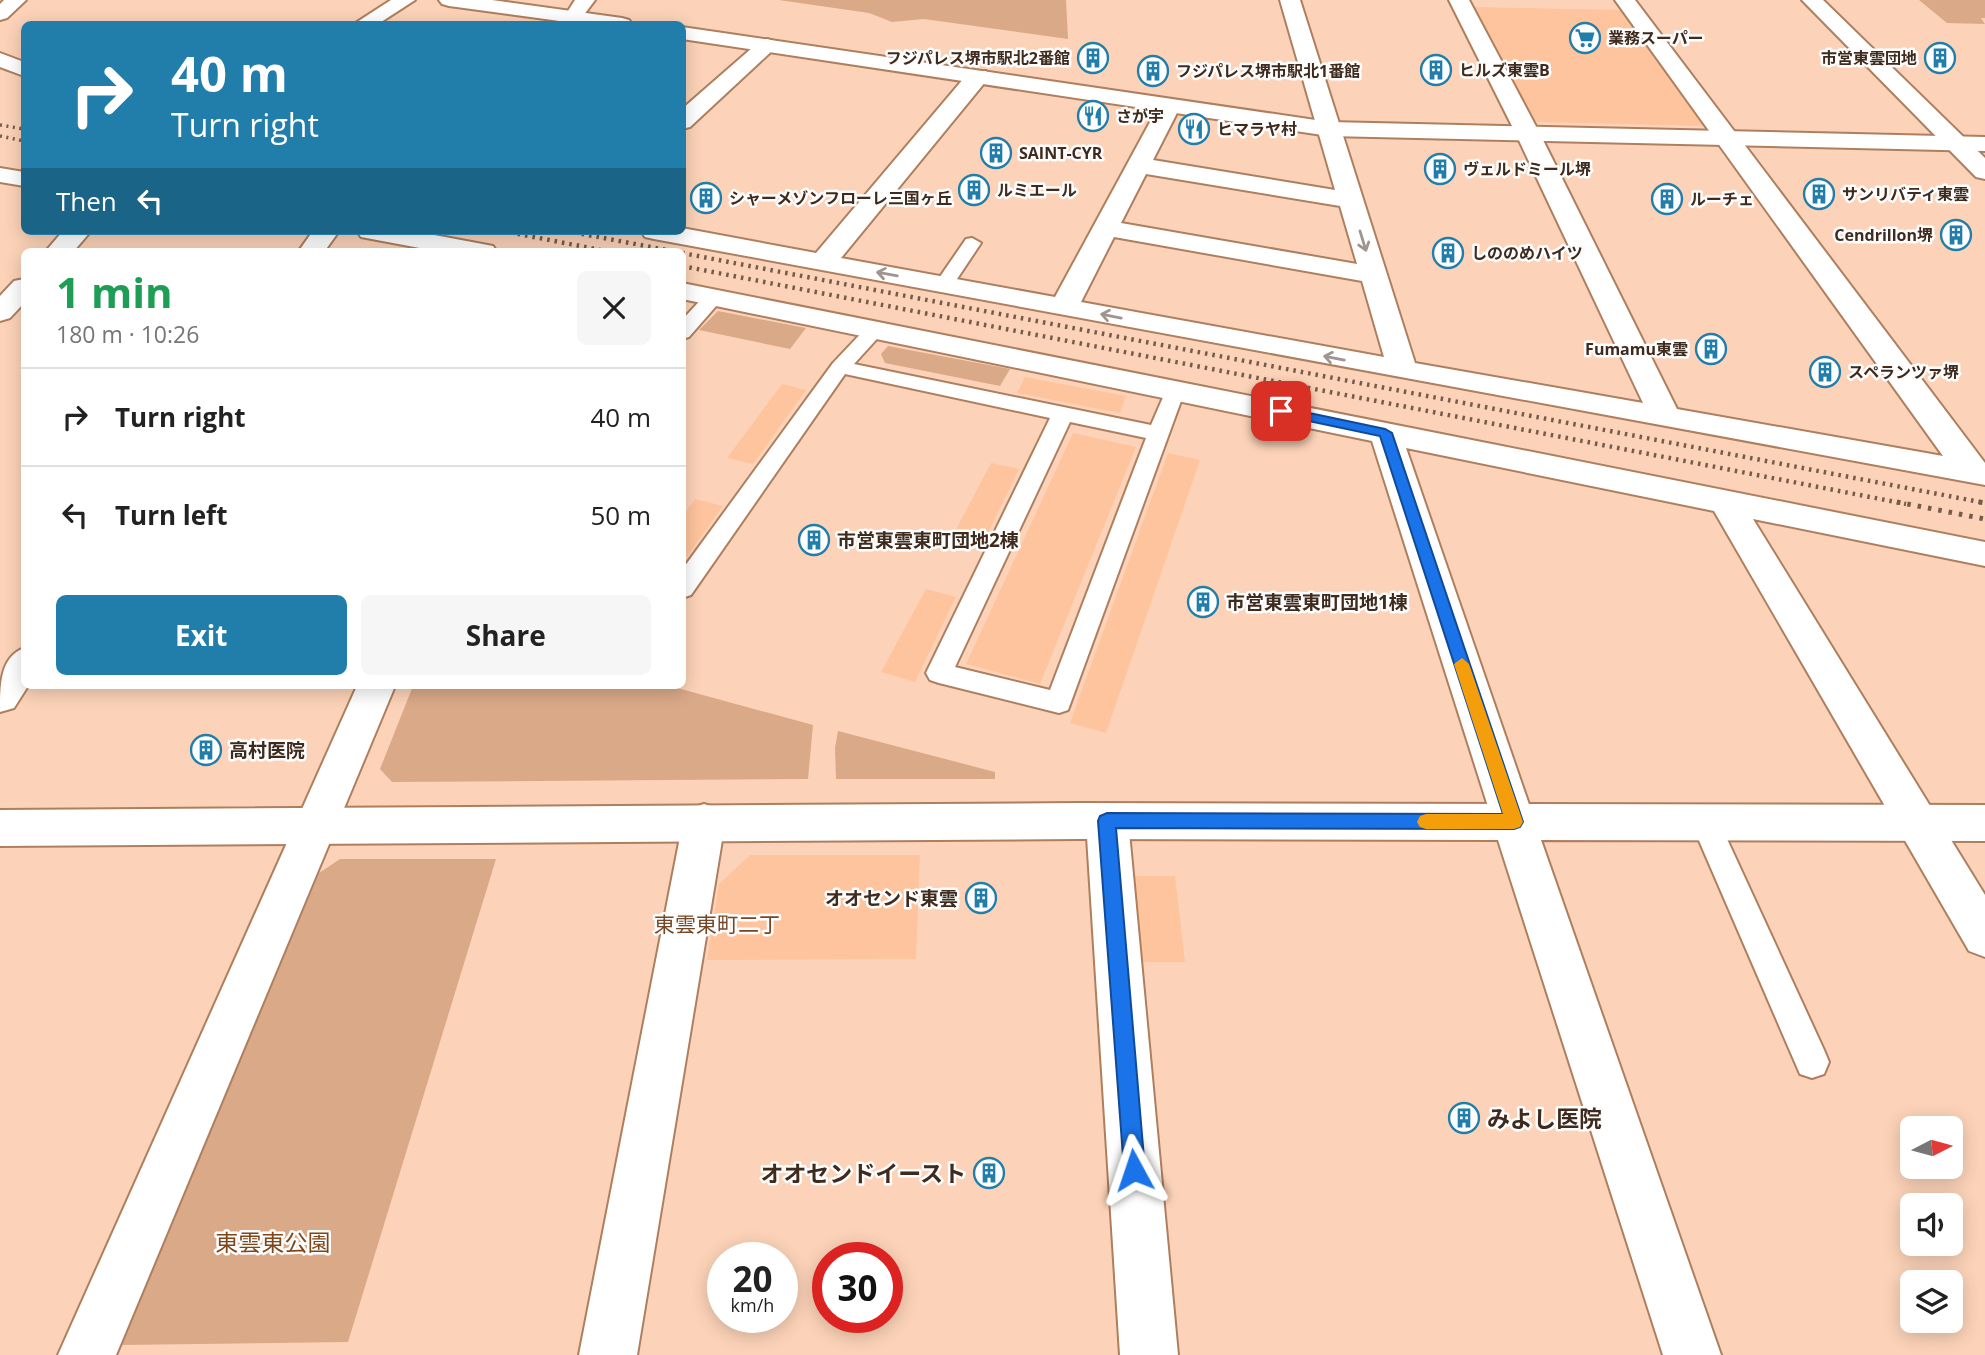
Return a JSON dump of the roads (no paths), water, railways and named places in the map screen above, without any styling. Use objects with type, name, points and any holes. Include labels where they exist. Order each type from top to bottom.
[{"type":"street","points":[[0,14],[16,0]]},
{"type":"street","points":[[368,21],[405,0]]},
{"type":"street","points":[[449,0],[568,21],[585,0]]},
{"type":"street","points":[[1290,0],[1402,369]]},
{"type":"street","points":[[1459,0],[1528,134],[1665,417]]},
{"type":"street","points":[[1625,0],[1978,473]]},
{"type":"street","points":[[1812,0],[1985,172]]},
{"type":"street","points":[[686,34],[1329,129],[1985,144]]},
{"type":"street","points":[[686,118],[767,45]]},
{"type":"street","points":[[0,59],[21,69]]},
{"type":"street","points":[[823,262],[978,76]]},
{"type":"street","points":[[1064,307],[1170,105]]},
{"type":"street","points":[[1138,165],[1350,200]]},
{"type":"street","points":[[0,175],[21,178]]},
{"type":"street","points":[[1106,228],[1373,275]]},
{"type":"street","points":[[62,248],[74,235]]},
{"type":"street","points":[[392,235],[462,248]]},
{"type":"street","points":[[676,235],[1978,473]]},
{"type":"street","points":[[0,313],[21,290]]},
{"type":"street","points":[[686,292],[1985,554]]},
{"type":"street","points":[[1385,433],[1692,1355]]},
{"type":"street","points":[[1725,501],[1985,936]]},
{"type":"street","points":[[0,696],[21,666]]},
{"type":"street","points":[[87,1355],[375,689]]},
{"type":"street","points":[[1107,821],[1149,1355]]},
{"type":"street","points":[[0,828],[704,822],[1985,823]]},
{"type":"street","points":[[608,1355],[704,822]]},
{"type":"lane","points":[[944,284],[972,243]]},
{"type":"lane","points":[[686,328],[714,297]]},
{"type":"lane","points":[[686,583],[840,368],[875,330]]},
{"type":"lane","points":[[840,368],[1159,434]]},
{"type":"lane","points":[[1063,414],[939,673],[1059,703],[1175,390]]},
{"type":"lane","points":[[1705,822],[1812,1062]]},
{"type":"railway","points":[[0,125],[21,128]]},
{"type":"railway","points":[[0,136],[21,140]]},
{"type":"railway","points":[[524,235],[590,248]]},
{"type":"railway","points":[[588,235],[656,248]]},
{"type":"railway","points":[[686,254],[1985,503],[1979,502]]},
{"type":"railway","points":[[686,267],[1906,504]]},
{"type":"railway","points":[[1897,502],[1985,519]]},
{"type":"place","name":"業務スーパー","points":[[1585,38]]},
{"type":"place","name":"フジパレス堺市駅北2番館","points":[[1093,58]]},
{"type":"place","name":"市営東雲団地","points":[[1940,58]]},
{"type":"place","name":"ヒルズ東雲B","points":[[1436,70]]},
{"type":"place","name":"フジパレス堺市駅北1番館","points":[[1153,71]]},
{"type":"place","name":"さが宇","points":[[1093,116]]},
{"type":"place","name":"ヒマラヤ村","points":[[1194,129]]},
{"type":"place","name":"SAINT-CYR","points":[[996,153]]},
{"type":"place","name":"ヴェルドミール堺","points":[[1440,169]]},
{"type":"place","name":"ルミエール","points":[[974,190]]},
{"type":"place","name":"サンリバティ東雲","points":[[1819,194]]},
{"type":"place","name":"シャーメゾンフローレ三国ヶ丘","points":[[706,198]]},
{"type":"place","name":"ルーチェ","points":[[1667,199]]},
{"type":"place","name":"Cendrillon堺","points":[[1956,235]]},
{"type":"place","name":"しののめハイツ","points":[[1448,253]]},
{"type":"place","name":"Fumamu東雲","points":[[1711,349]]},
{"type":"place","name":"スペランツァ堺","points":[[1825,372]]},
{"type":"place","name":"市営東雲東町団地2棟","points":[[814,540]]},
{"type":"place","name":"市営東雲東町団地1棟","points":[[1203,602]]},
{"type":"place","name":"高村医院","points":[[206,750]]},
{"type":"place","name":"オオセンド東雲","points":[[981,898]]},
{"type":"place","name":"みよし医院","points":[[1464,1118]]},
{"type":"place","name":"オオセンドイースト","points":[[989,1173]]},
{"type":"district","name":"東雲東町二丁","points":[[717,924]]},
{"type":"park label","name":"東雲東公園","points":[[273,1242]]}]
